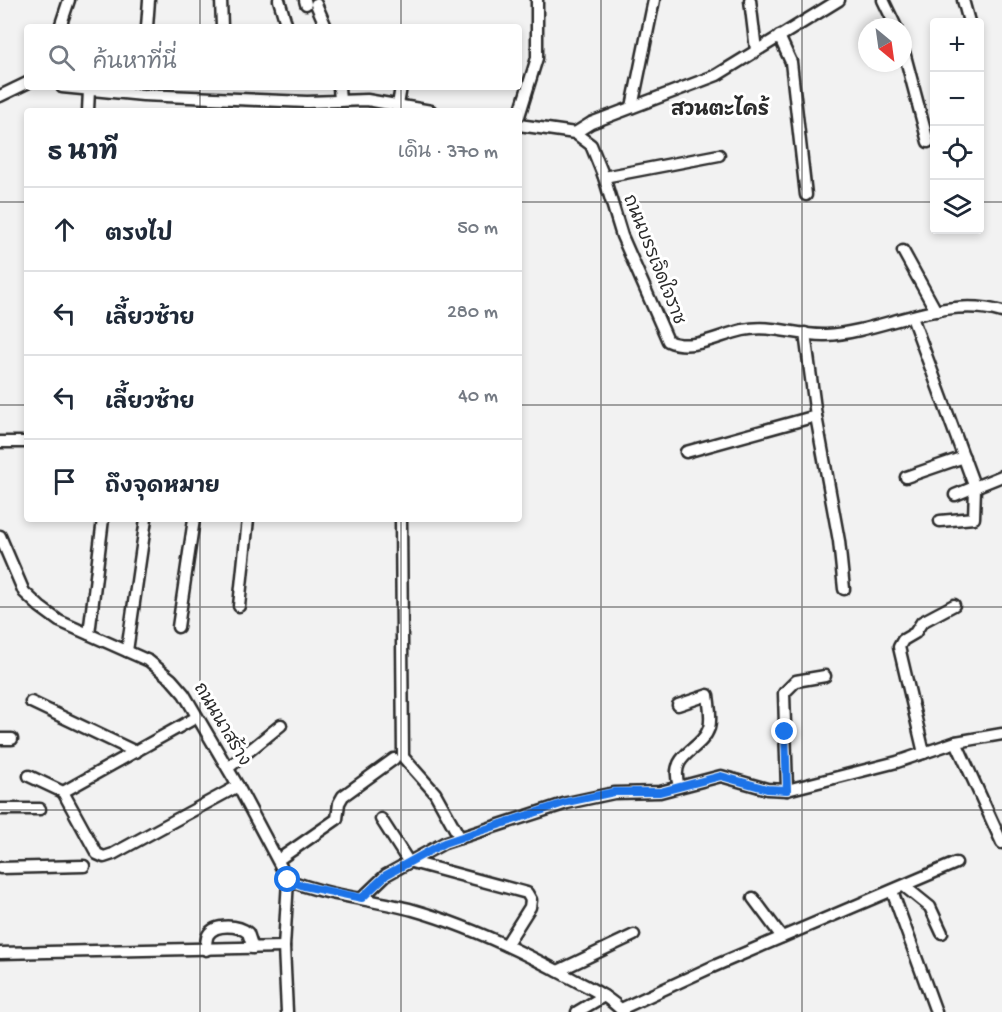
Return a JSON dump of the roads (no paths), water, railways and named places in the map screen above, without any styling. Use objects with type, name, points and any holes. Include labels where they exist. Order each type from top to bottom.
[{"type":"street","points":[[61,24],[69,0]]},
{"type":"street","points":[[147,24],[148,0]]},
{"type":"street","points":[[221,0],[222,24]]},
{"type":"street","points":[[279,0],[285,24]]},
{"type":"street","points":[[521,108],[537,58],[537,0]]},
{"type":"street","points":[[632,107],[654,0]]},
{"type":"street","points":[[750,0],[756,50]]},
{"type":"street","points":[[522,125],[574,133],[591,123],[717,75],[839,0]]},
{"type":"street","points":[[883,0],[892,18]]},
{"type":"street","points":[[963,0],[968,18]]},
{"type":"street","points":[[309,3],[324,24]]},
{"type":"street","points":[[779,36],[791,62],[806,195]]},
{"type":"street","points":[[909,72],[928,142]]},
{"type":"street","points":[[0,96],[24,84]]},
{"type":"street","points":[[88,108],[89,90],[227,95],[294,106],[367,100],[397,108],[400,90]]},
{"type":"street","points":[[339,90],[340,101]]},
{"type":"street","name":"ถนนบรรเจิดใจราช","points":[[574,133],[591,145],[604,177],[622,236],[668,342],[680,346],[744,330],[768,327],[825,335],[969,307],[1002,312]]},
{"type":"street","points":[[604,177],[719,155]]},
{"type":"street","points":[[903,251],[936,312]]},
{"type":"street","points":[[912,317],[975,488],[974,518],[940,521]]},
{"type":"street","points":[[805,333],[816,416],[839,541],[844,589]]},
{"type":"street","points":[[686,453],[816,416]]},
{"type":"street","points":[[0,442],[24,442]]},
{"type":"street","points":[[906,477],[964,457]]},
{"type":"street","points":[[955,495],[1002,476]]},
{"type":"street","points":[[89,634],[103,522]]},
{"type":"street","points":[[127,651],[146,522]]},
{"type":"street","points":[[178,627],[194,522]]},
{"type":"street","points":[[239,606],[248,522]]},
{"type":"street","points":[[401,522],[403,757],[435,793],[460,838]]},
{"type":"street","name":"ถนนนาสร้าง","points":[[0,536],[3,552],[24,592],[59,621],[149,661],[171,679],[228,768],[288,880],[284,947],[286,1012]]},
{"type":"street","points":[[924,753],[899,646],[903,640],[915,633],[922,622],[954,605]]},
{"type":"street","points":[[787,790],[784,693],[796,681],[825,676]]},
{"type":"street","points":[[678,705],[708,695],[710,722],[708,731],[681,759],[676,777],[679,786]]},
{"type":"street","points":[[31,702],[136,752]]},
{"type":"street","points":[[63,792],[197,717]]},
{"type":"street","points":[[228,768],[280,725]]},
{"type":"street","points":[[362,898],[386,875],[408,861],[460,838],[567,802],[614,792],[654,792],[721,776],[767,789],[787,790],[815,785],[956,742],[1002,734]]},
{"type":"street","points":[[0,739],[12,739]]},
{"type":"street","points":[[956,742],[1002,843]]},
{"type":"street","points":[[278,860],[328,827],[337,819],[339,803],[344,796],[394,759]]},
{"type":"street","points":[[28,776],[63,792],[97,854],[105,857],[238,786]]},
{"type":"street","points":[[0,809],[40,808]]},
{"type":"street","points":[[381,819],[408,861],[527,893],[531,900],[530,907],[506,945]]},
{"type":"street","points":[[288,880],[458,924],[558,971],[604,996],[622,1010],[782,937],[956,863]]},
{"type":"street","points":[[0,868],[84,866]]},
{"type":"street","points":[[904,886],[930,908],[942,933]]},
{"type":"street","points":[[892,891],[936,1012]]},
{"type":"street","points":[[753,898],[782,937]]},
{"type":"street","points":[[206,950],[207,937],[211,932],[234,926],[248,933],[253,948]]},
{"type":"street","points":[[558,971],[634,935]]},
{"type":"street","points":[[0,953],[284,947]]},
{"type":"street","points":[[577,1012],[604,996]]},
{"type":"district","name":"สวนตะไคร้","points":[[720,111]]}]
